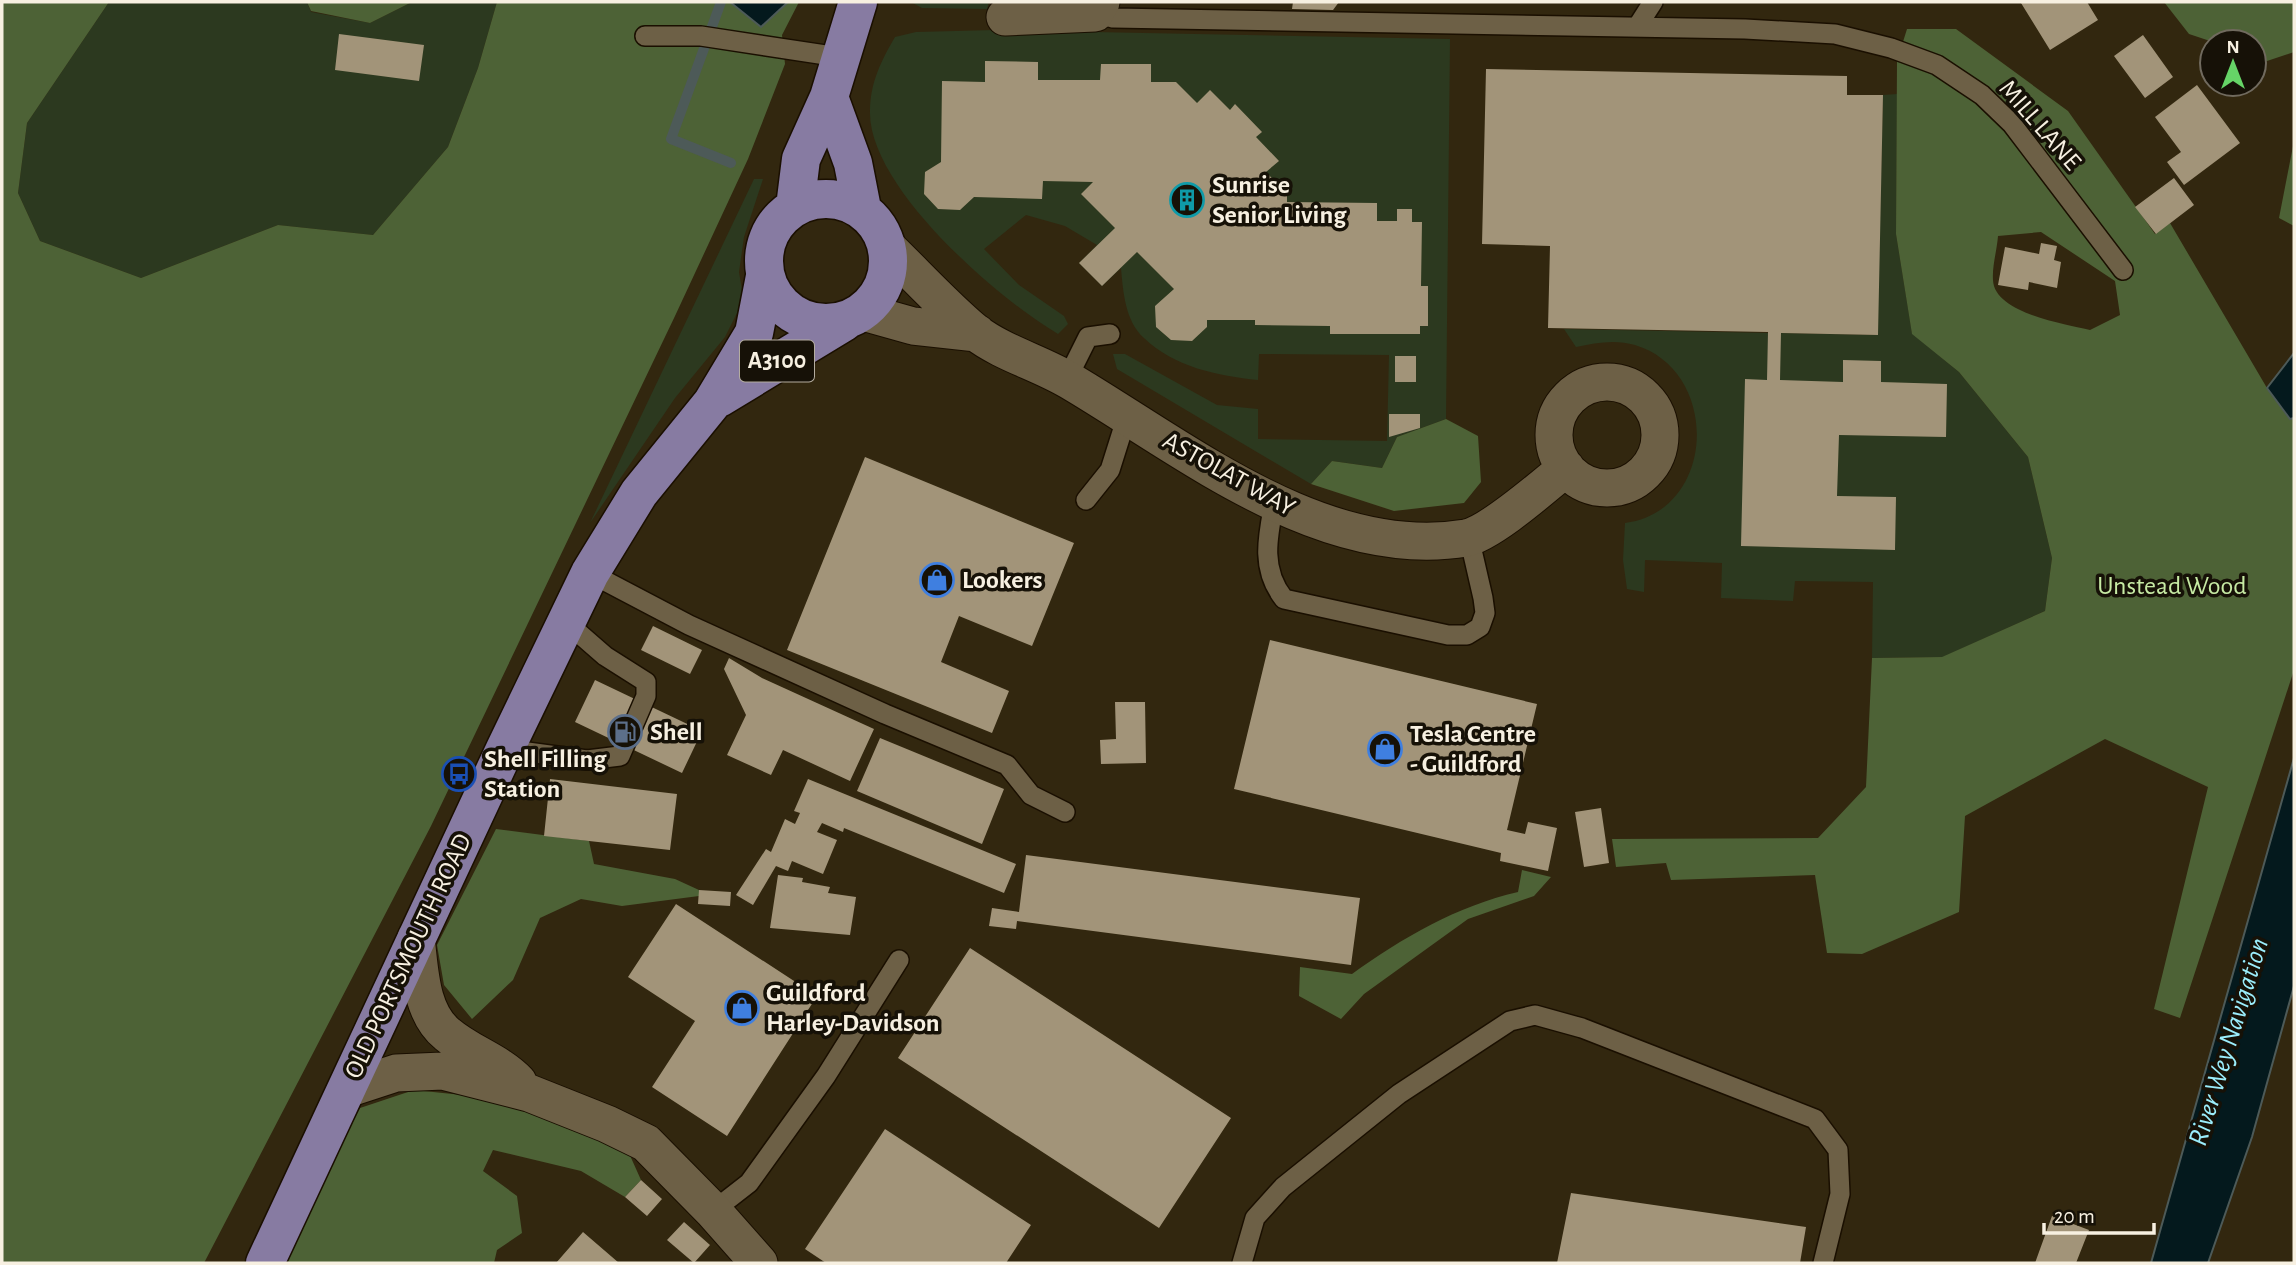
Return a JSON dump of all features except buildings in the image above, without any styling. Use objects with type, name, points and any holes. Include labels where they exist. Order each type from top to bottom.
[{"type":"main road","points":[[795,207],[801,159],[829,97],[839,57],[858,2]]},
{"type":"main road","points":[[829,97],[853,163],[862,209]]},
{"type":"main road","points":[[832,197],[862,209],[880,229],[887,247],[889,265],[885,283],[876,299],[854,317],[824,324],[795,315],[773,295],[765,276],[763,256],[768,237],[779,220],[795,207],[832,197]]},
{"type":"main road","name":"OLD PORTSMOUTH ROAD","points":[[265,1263],[415,938],[590,573],[639,493],[712,403],[754,333],[765,276]]},
{"type":"main road","name":"OLD PORTSMOUTH ROAD","points":[[712,403],[801,345],[854,317]]},
{"type":"street","points":[[1005,17],[1098,7]]},
{"type":"street","name":"ASTOLAT WAY","points":[[887,247],[977,333],[1067,379],[1274,504],[1351,531],[1424,541],[1469,537],[1518,507],[1566,468]]},
{"type":"street","name":"ASTOLAT WAY","points":[[854,317],[977,333]]},
{"type":"street","points":[[415,938],[425,1000],[445,1033],[507,1070],[529,1093]]},
{"type":"street","points":[[347,1089],[396,1073],[443,1071],[529,1093],[607,1124],[646,1143],[713,1210],[759,1263]]},
{"type":"lane","points":[[1637,27],[1653,2]]},
{"type":"lane","name":"MILL LANE","points":[[1098,7],[1113,18],[1637,27],[1835,34],[1891,48],[1937,65],[1982,95],[2012,124],[2123,270]]},
{"type":"lane","points":[[645,36],[709,37],[839,57]]},
{"type":"lane","points":[[1067,379],[1088,337],[1110,334]]},
{"type":"lane","points":[[1086,500],[1110,470],[1127,416]]},
{"type":"lane","points":[[1274,504],[1268,532],[1269,574],[1284,599],[1448,635],[1467,635],[1480,627],[1485,612],[1469,537]]},
{"type":"lane","points":[[590,573],[702,631],[885,714],[1007,765],[1031,795],[1065,812]]},
{"type":"lane","points":[[505,749],[587,760],[620,756],[646,696],[646,682],[605,656],[566,622]]},
{"type":"lane","points":[[713,1210],[749,1183],[826,1076],[899,960]]},
{"type":"lane","points":[[1242,1263],[1255,1218],[1283,1186],[1399,1094],[1510,1021],[1535,1015],[1582,1028],[1815,1119],[1838,1150],[1840,1194],[1824,1263]]},
{"type":"green space","points":[[2,2],[109,2],[27,123],[18,193],[40,241],[141,278],[278,225],[373,235],[448,147],[478,68],[497,2],[730,2],[761,27],[788,2],[799,2],[782,35],[785,64],[748,159],[675,316],[431,826],[204,1263],[2,1263]]},
{"type":"green space","points":[[109,2],[307,2],[311,12],[370,23],[412,2],[497,2],[478,68],[448,147],[373,235],[278,225],[141,278],[40,241],[18,193],[27,123]]},
{"type":"green space","points":[[307,2],[412,2],[370,23],[311,11]]},
{"type":"green space","points":[[911,2],[989,2],[987,9],[922,8]]},
{"type":"green space","points":[[2164,2],[2294,2],[2294,52],[2268,61],[2268,28],[2198,28],[2198,37],[2189,34]]},
{"type":"green space","name":"Unstead Wood","points":[[1907,29],[1956,29],[2068,111],[2155,234],[2170,223],[2267,388],[2289,418],[2294,418],[2294,670],[2180,1018],[2154,1009],[2208,787],[2105,739],[1965,816],[1959,912],[1862,954],[1827,953],[1815,875],[1671,880],[1666,863],[1616,867],[1612,839],[1818,838],[1866,787],[1872,658],[1942,657],[2045,611],[2052,558],[2028,457],[1959,372],[1912,334],[1896,234],[1897,61]],"holes":[[[2041,232],[2115,281],[2120,315],[2090,330],[2032,315],[2005,301],[1996,291],[1993,275],[1998,236]]]},
{"type":"green space","points":[[995,30],[1450,39],[1446,419],[1397,437],[1382,468],[1332,461],[1311,484],[1117,369],[1113,354],[1125,354],[1217,405],[1258,409],[1258,439],[1387,441],[1389,355],[1259,354],[1258,380],[1212,373],[1183,363],[1156,348],[1138,331],[1126,305],[1121,268],[1102,286],[1079,263],[1097,245],[1065,226],[1026,215],[984,249],[1019,285],[1064,316],[1068,324],[1058,334],[1003,295],[971,268],[913,206],[890,173],[875,142],[870,101],[877,73],[895,37],[916,32]]},
{"type":"green space","points":[[1897,94],[1896,234],[1912,333],[1959,372],[2028,457],[2052,558],[2045,611],[1943,657],[1872,658],[1873,582],[1795,581],[1793,601],[1721,598],[1722,563],[1645,560],[1644,592],[1627,589],[1623,560],[1625,523],[1655,513],[1677,494],[1691,468],[1697,439],[1694,410],[1683,382],[1663,360],[1628,343],[1605,342],[1576,347],[1564,329],[1877,335],[1883,95]]},
{"type":"green space","points":[[2294,141],[2294,226],[2279,218]]},
{"type":"green space","points":[[754,179],[763,179],[744,237],[739,272],[743,296],[737,313],[725,337],[675,398],[590,523]]},
{"type":"green space","points":[[1446,419],[1478,436],[1481,482],[1464,503],[1394,511],[1311,484],[1332,461],[1382,468],[1397,437]]},
{"type":"green space","points":[[496,829],[589,841],[594,864],[675,879],[699,890],[699,896],[622,906],[581,899],[540,918],[513,980],[472,1019],[444,985],[437,945]]},
{"type":"green space","points":[[1522,870],[1551,877],[1534,896],[1468,919],[1364,994],[1341,1019],[1299,996],[1300,967],[1352,974],[1431,925],[1473,906],[1518,892]]},
{"type":"green space","points":[[414,1090],[491,1098],[628,1151],[641,1180],[625,1197],[581,1171],[493,1150],[483,1171],[517,1196],[522,1233],[497,1250],[494,1263],[279,1263],[360,1108]]},
{"type":"water","points":[[730,2],[788,2],[761,27]]},
{"type":"water","points":[[2294,353],[2294,418],[2290,419],[2267,388]]},
{"type":"water","name":"River Wey Navigation","points":[[2294,758],[2294,986],[2252,1137],[2208,1263],[2151,1263]]},
{"type":"waterway","points":[[721,2],[671,139],[731,163]]},
{"type":"place","name":"Sunrise Senior Living","points":[[1187,200]]},
{"type":"place","name":"Lookers","points":[[937,580]]},
{"type":"place","name":"Shell","points":[[625,732]]},
{"type":"place","name":"Tesla Centre - Guildford","points":[[1385,749]]},
{"type":"place","name":"Shell Filling Station","points":[[459,774]]},
{"type":"place","name":"Guildford Harley-Davidson","points":[[742,1008]]}]
